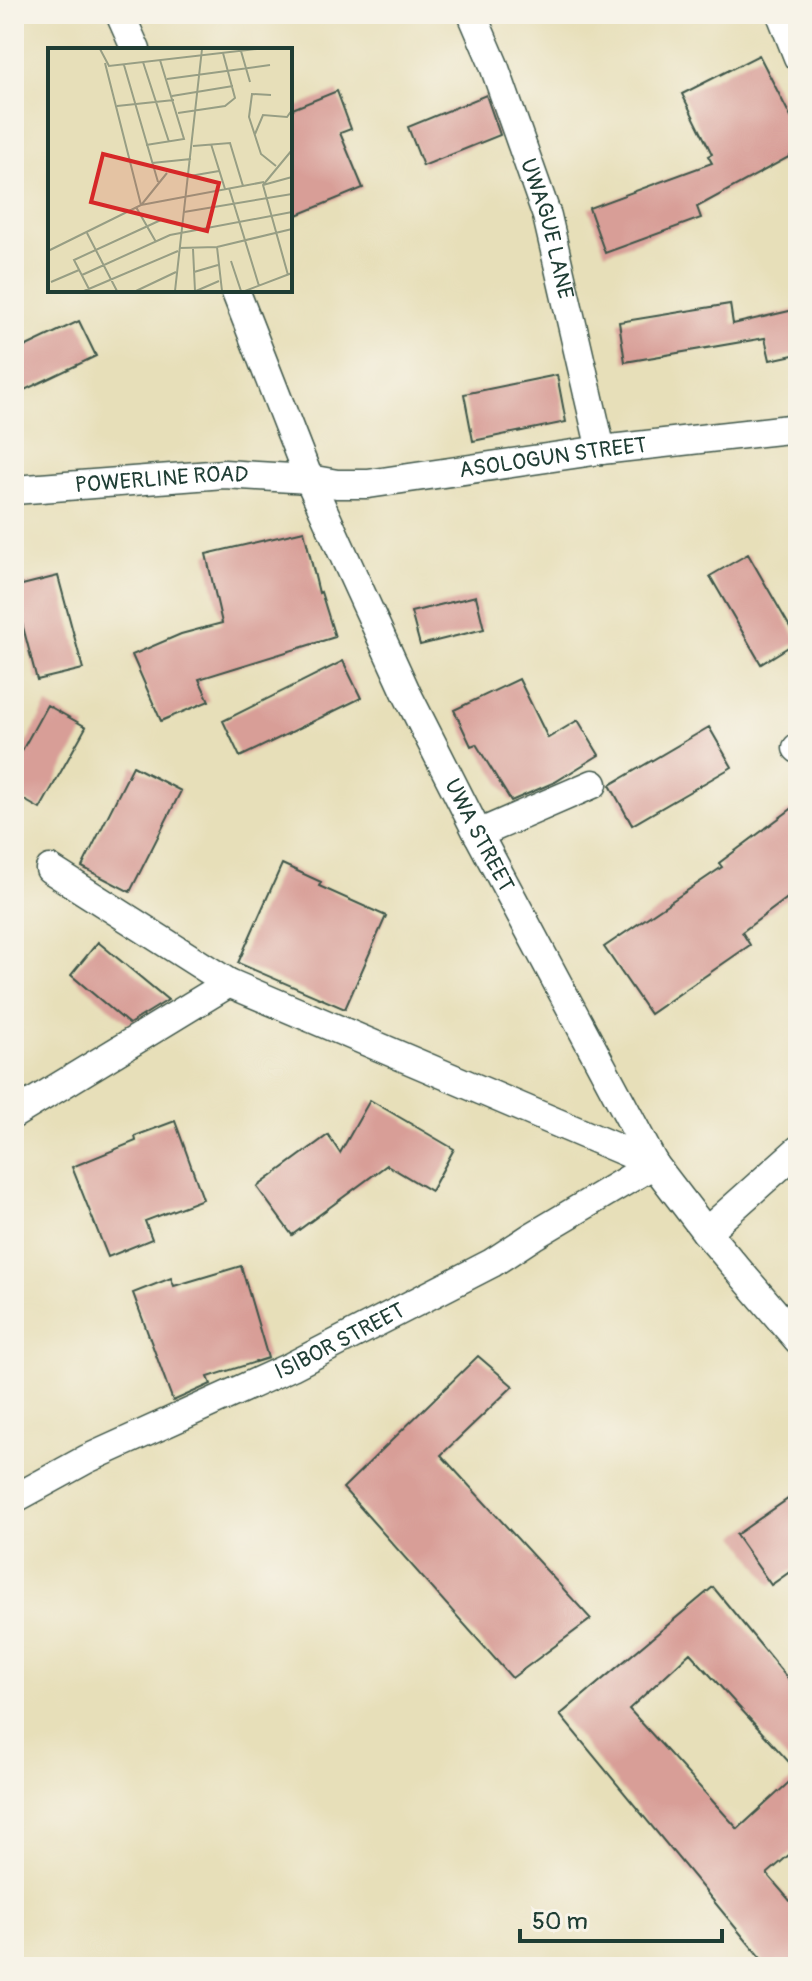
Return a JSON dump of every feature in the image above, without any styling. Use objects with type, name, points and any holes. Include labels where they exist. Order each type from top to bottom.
[{"type":"street","points":[[120,14],[135,48]]},
{"type":"street","name":"UWAGUE LANE","points":[[472,14],[493,63],[547,216],[601,450]]},
{"type":"street","points":[[781,14],[798,57]]},
{"type":"street","name":"UWA STREET","points":[[236,292],[309,479],[407,694],[654,1164],[706,1232],[798,1340]]},
{"type":"street","name":"ASOLOGUN STREET","points":[[309,479],[337,484],[368,484],[601,450],[798,428]]},
{"type":"street","name":"POWERLINE ROAD","points":[[14,490],[224,474],[309,479]]},
{"type":"street","points":[[478,834],[593,784]]},
{"type":"street","points":[[50,869],[229,983],[654,1164]]},
{"type":"street","points":[[14,1114],[229,983]]},
{"type":"street","points":[[706,1232],[798,1150]]},
{"type":"street","name":"ISIBOR STREET","points":[[14,1499],[87,1459],[292,1366],[492,1263],[654,1164]]},
{"type":"building","points":[[759,55],[798,131],[798,152],[697,207],[701,218],[605,253],[589,208],[712,163],[708,156],[712,154],[682,94]]},
{"type":"building","points":[[337,91],[351,129],[340,133],[363,188],[292,217],[292,109]]},
{"type":"building","points":[[486,95],[500,135],[423,166],[408,127]]},
{"type":"building","points":[[730,304],[733,324],[798,309],[798,354],[770,360],[765,338],[625,362],[619,322]]},
{"type":"building","points":[[79,321],[96,356],[14,395],[14,352]]},
{"type":"building","points":[[557,375],[566,422],[473,441],[464,394]]},
{"type":"building","points":[[304,531],[319,593],[335,637],[199,679],[209,701],[161,721],[132,655],[181,634],[222,623],[206,554]]},
{"type":"building","points":[[748,554],[798,641],[761,664],[710,576]]},
{"type":"building","points":[[58,576],[83,669],[37,680],[14,587]]},
{"type":"building","points":[[476,596],[484,629],[420,645],[411,612]]},
{"type":"building","points":[[343,661],[361,698],[240,757],[223,721]]},
{"type":"building","points":[[519,679],[548,738],[578,720],[599,755],[555,782],[511,801],[476,744],[471,746],[454,710]]},
{"type":"building","points":[[47,705],[86,727],[40,809],[14,794],[14,765]]},
{"type":"building","points":[[709,727],[732,767],[632,825],[610,785]]},
{"type":"building","points":[[133,766],[181,791],[130,892],[82,867]]},
{"type":"building","points":[[798,804],[798,890],[742,932],[750,945],[650,1014],[604,947],[722,867],[719,863]]},
{"type":"building","points":[[282,864],[321,882],[319,886],[386,916],[345,1009],[238,963]]},
{"type":"building","points":[[98,942],[168,1000],[129,1024],[71,975]]},
{"type":"building","points":[[370,1100],[454,1149],[431,1191],[387,1165],[292,1235],[257,1187],[328,1135],[340,1153]]},
{"type":"building","points":[[175,1121],[203,1199],[145,1221],[152,1239],[108,1257],[72,1167],[136,1141],[135,1136]]},
{"type":"building","points":[[241,1266],[268,1358],[208,1377],[211,1384],[173,1401],[133,1293],[171,1278],[174,1286]]},
{"type":"building","points":[[478,1356],[513,1386],[441,1455],[591,1619],[512,1678],[343,1488]]},
{"type":"building","points":[[798,1492],[798,1566],[771,1585],[736,1535]]},
{"type":"building","points":[[713,1587],[798,1691],[798,1772],[690,1653],[629,1709],[738,1829],[798,1774],[798,1847],[767,1874],[798,1910],[798,1967],[768,1967],[560,1715]]}]
